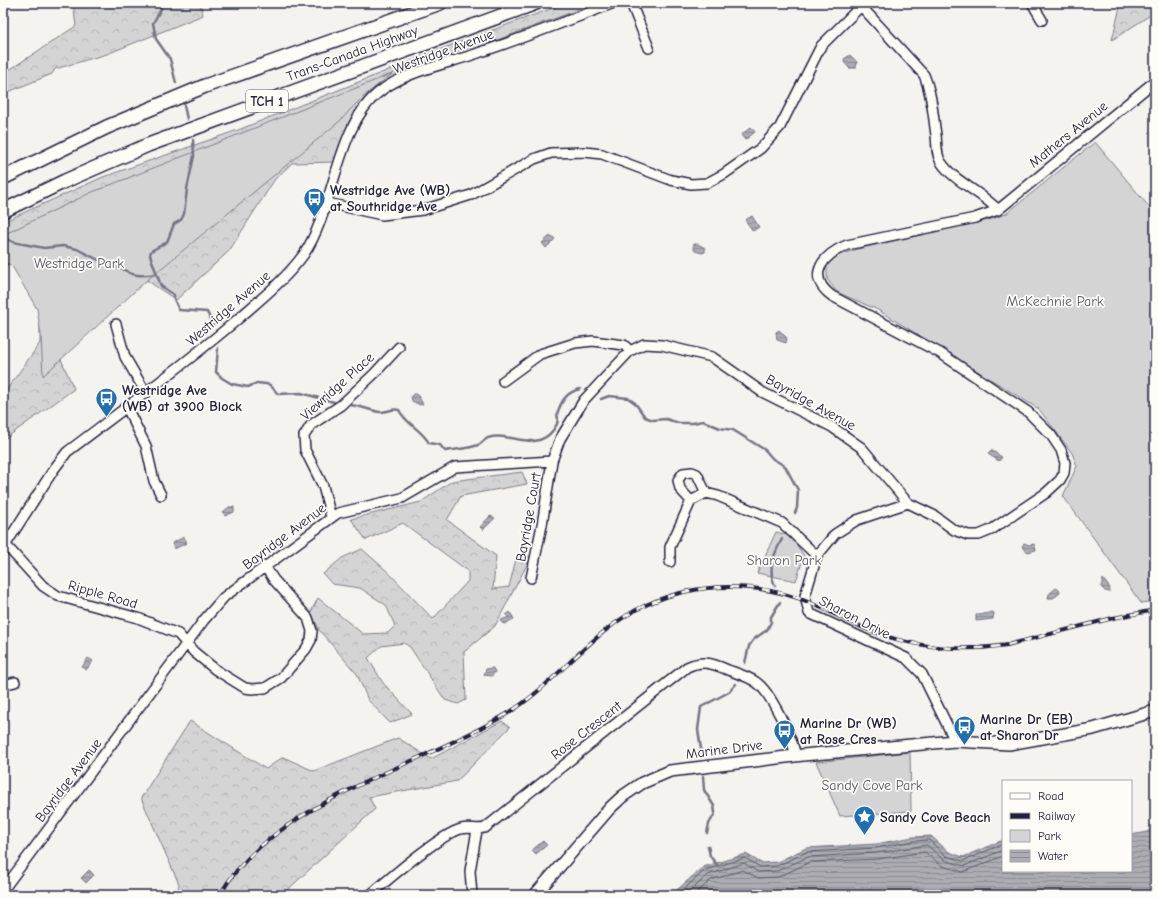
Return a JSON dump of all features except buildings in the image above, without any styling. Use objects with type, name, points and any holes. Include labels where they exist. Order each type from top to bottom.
[{"type":"highway","name":"Trans-Canada Highway","points":[[3,178],[96,132],[197,89],[294,53],[440,3]]},
{"type":"highway","name":"Trans-Canada Highway","points":[[3,211],[65,181],[148,146],[536,3]]},
{"type":"main road","name":"Marine Drive","points":[[535,895],[610,808],[623,796],[642,784],[670,771],[856,750],[955,741],[1010,744],[1042,740],[1093,729],[1155,711]]},
{"type":"street","name":"Westridge Avenue","points":[[5,543],[67,452],[127,408],[208,345],[280,282],[304,254],[313,239],[327,203],[347,141],[365,105],[385,88],[409,76],[481,52],[614,3]]},
{"type":"street","points":[[631,3],[648,48]]},
{"type":"street","points":[[1032,3],[1042,20]]},
{"type":"street","points":[[327,203],[382,215],[424,210],[471,194],[534,159],[558,153],[585,152],[602,154],[671,180],[691,184],[707,183],[724,174],[761,148],[780,127],[821,46],[862,5],[924,75],[930,88],[938,151],[941,162],[954,175],[989,200],[998,210]]},
{"type":"street","name":"Mathers Avenue","points":[[998,210],[1155,80]]},
{"type":"street","name":"Bayridge Avenue","points":[[3,890],[186,644],[219,603],[331,517],[346,510],[402,498],[454,467],[552,461],[560,439],[584,400],[630,351],[644,344],[662,345],[712,357],[762,392],[832,427],[862,448],[908,503],[935,516],[962,534],[973,535],[985,533],[1053,487],[1064,473],[1064,458],[1051,435],[1028,412],[940,353],[832,296],[820,284],[819,271],[823,260],[828,255],[847,245],[975,218],[998,210]]},
{"type":"street","points":[[116,324],[126,357],[146,393]]},
{"type":"street","points":[[503,381],[540,354],[575,343],[593,341],[624,345],[630,351]]},
{"type":"street","name":"Viewridge Place","points":[[331,517],[323,486],[305,450],[304,436],[311,425],[341,405],[400,347]]},
{"type":"street","points":[[127,408],[146,446],[154,481],[161,495]]},
{"type":"street","name":"Bayridge Court","points":[[531,578],[542,525],[552,461]]},
{"type":"street","points":[[691,501],[678,484],[678,480],[683,473],[692,472],[697,474],[706,493]]},
{"type":"street","points":[[670,562],[670,546],[691,501],[706,493],[718,496],[782,523],[817,556]]},
{"type":"street","name":"Sharon Drive","points":[[908,503],[857,520],[835,534],[817,556],[805,596],[809,613],[906,658],[922,674],[955,741]]},
{"type":"street","name":"Ripple Road","points":[[5,543],[43,586],[58,596],[138,618],[178,634],[186,644]]},
{"type":"street","points":[[186,644],[216,670],[245,688],[265,688],[272,686],[281,678],[306,648],[311,640],[312,631],[308,618],[274,580],[266,568]]},
{"type":"street","name":"Rose Crescent","points":[[370,895],[395,874],[445,837],[461,829],[477,830],[485,828],[687,667],[695,663],[713,663],[756,682],[768,694],[794,749],[800,756]]},
{"type":"street","points":[[3,685],[15,682]]},
{"type":"street","points":[[472,895],[470,871],[477,830]]},
{"type":"green space","points":[[73,3],[200,3],[203,15],[107,54],[55,69],[52,74],[3,94],[3,74],[76,26]]},
{"type":"green space","name":"Westridge Park","points":[[567,3],[596,3],[420,69],[374,94],[337,162],[292,163],[275,179],[229,251],[176,300],[145,279],[60,357],[74,389],[3,440],[3,395],[40,343],[40,308],[14,262],[3,267],[3,222],[103,177],[238,130],[449,46]]},
{"type":"green space","points":[[1121,3],[1155,3],[1155,12],[1112,40]]},
{"type":"green space","name":"Westridge Park","points":[[394,73],[366,95],[341,120],[146,281],[43,376],[41,335],[37,309],[12,266],[3,261],[3,235],[90,193]]},
{"type":"green space","name":"McKechnie Park","points":[[1095,142],[1155,214],[1155,601],[1141,603],[1063,496],[1077,466],[1072,453],[1039,409],[878,310],[837,292],[827,279],[827,266],[832,257],[858,249],[992,219],[1006,214]]},
{"type":"green space","points":[[522,472],[527,484],[461,496],[447,520],[496,556],[493,589],[509,587],[517,555],[531,557],[495,626],[464,652],[466,700],[458,704],[445,700],[410,647],[404,643],[381,646],[368,658],[383,683],[412,714],[390,723],[368,700],[357,674],[319,630],[311,612],[318,598],[363,634],[388,633],[395,626],[386,605],[360,588],[332,584],[323,574],[342,558],[362,549],[388,572],[433,619],[468,581],[468,571],[403,523],[366,540],[351,519],[421,502],[452,481]]},
{"type":"green space","name":"Sharon Park","points":[[776,532],[791,536],[804,556],[796,581],[757,573]]},
{"type":"green space","points":[[190,721],[266,769],[283,757],[314,771],[398,738],[431,759],[502,721],[510,727],[457,781],[369,797],[375,809],[282,895],[177,895],[179,884],[141,798]]},
{"type":"green space","name":"Sandy Cove Park","points":[[910,752],[911,811],[840,816],[816,762]]},
{"type":"water","points":[[850,55],[857,62],[856,68],[849,68],[844,62],[844,59]]},
{"type":"water","points":[[751,127],[755,132],[745,140],[741,135]]},
{"type":"water","points":[[752,216],[759,227],[753,231],[745,220]]},
{"type":"water","points":[[551,235],[555,239],[546,248],[542,243]]},
{"type":"water","points":[[694,244],[698,244],[705,248],[705,252],[702,253],[695,251],[693,247]]},
{"type":"water","points":[[779,330],[787,338],[786,343],[777,340],[776,332]]},
{"type":"water","points":[[417,394],[423,404],[420,405],[412,401],[411,396]]},
{"type":"water","points":[[991,450],[1002,457],[999,461],[988,454]]},
{"type":"water","points":[[229,507],[234,507],[234,512],[225,516],[223,512]]},
{"type":"water","points":[[490,516],[495,518],[483,530],[480,527]]},
{"type":"water","points":[[184,537],[187,543],[174,549],[172,543]]},
{"type":"water","points":[[1024,543],[1029,545],[1034,544],[1036,550],[1028,552],[1022,547]]},
{"type":"water","points":[[1103,579],[1110,588],[1109,592],[1105,591],[1101,587]]},
{"type":"water","points":[[1056,588],[1060,591],[1059,594],[1053,598],[1048,598],[1049,594]]},
{"type":"water","points":[[510,612],[514,619],[505,624],[502,623],[501,620],[509,617],[506,615]]},
{"type":"water","points":[[992,612],[994,613],[993,619],[976,621],[976,614],[980,615]]},
{"type":"water","points":[[88,658],[93,661],[86,670],[82,667]]},
{"type":"water","points":[[493,668],[495,672],[492,676],[484,675],[486,669]]},
{"type":"water","points":[[1155,826],[1155,895],[677,895],[677,890],[703,867],[746,854],[761,863],[777,862],[806,848],[876,844],[913,837],[931,836],[949,852],[963,857],[1002,840],[1002,872],[1132,872],[1132,835],[1147,832]]},
{"type":"water","points":[[543,841],[547,845],[536,854],[532,850]]},
{"type":"water","points":[[89,870],[94,875],[86,883],[81,878]]},
{"type":"waterway","points":[[160,3],[161,9],[153,23],[156,39],[170,59],[176,83]]},
{"type":"waterway","points":[[183,101],[187,119]]},
{"type":"waterway","points":[[193,140],[194,156],[187,189],[184,214],[181,220],[174,224],[167,242],[151,251],[150,255],[161,286],[174,295],[174,299],[179,310],[207,312],[213,325]]},
{"type":"waterway","points":[[7,239],[13,242],[44,248],[63,246],[77,249],[108,265]]},
{"type":"waterway","points":[[117,267],[135,275],[156,274]]},
{"type":"waterway","points":[[218,348],[216,372],[232,384],[248,387],[257,383],[266,384],[270,385],[278,394],[301,393],[334,402]]},
{"type":"waterway","points":[[350,405],[379,412],[399,410],[429,443],[440,445],[445,451],[474,446],[487,439],[497,437],[531,441],[539,440],[547,436],[557,424],[557,414],[560,405],[565,398],[571,392],[580,389]]},
{"type":"waterway","points":[[601,399],[609,396],[628,398],[635,403],[645,417],[653,420],[666,419],[679,423],[703,421],[720,428],[733,430],[765,450],[773,459],[785,466],[798,490],[797,508],[795,513]]},
{"type":"waterway","points":[[775,586],[772,574],[772,562],[782,539]]},
{"type":"waterway","points":[[745,663],[749,646],[754,639],[767,630],[771,622],[771,617],[780,602]]},
{"type":"waterway","points":[[702,755],[698,730],[701,707],[729,692],[736,684]]},
{"type":"waterway","points":[[703,776],[704,790],[714,806],[715,813],[709,824],[707,833]]},
{"type":"waterway","points":[[708,846],[710,856],[717,865]]},
{"type":"railway","points":[[220,895],[243,863],[274,835],[310,811],[349,790],[470,734],[505,715],[541,688],[608,628],[646,605],[666,597],[718,587],[751,588],[772,591],[793,596],[866,629],[890,637],[923,645],[956,648],[1007,645],[1113,618],[1155,610]]},
{"type":"place","name":"Westridge Ave (WB) at Southridge Ave","points":[[314,218]]},
{"type":"place","name":"Westridge Ave (WB) at 3900 Block","points":[[106,418]]},
{"type":"place","name":"Marine Dr (EB) at Sharon Dr","points":[[965,746]]},
{"type":"place","name":"Marine Dr (WB) at Rose Cres","points":[[785,750]]},
{"type":"place","name":"Sandy Cove Beach","points":[[864,836]]}]
